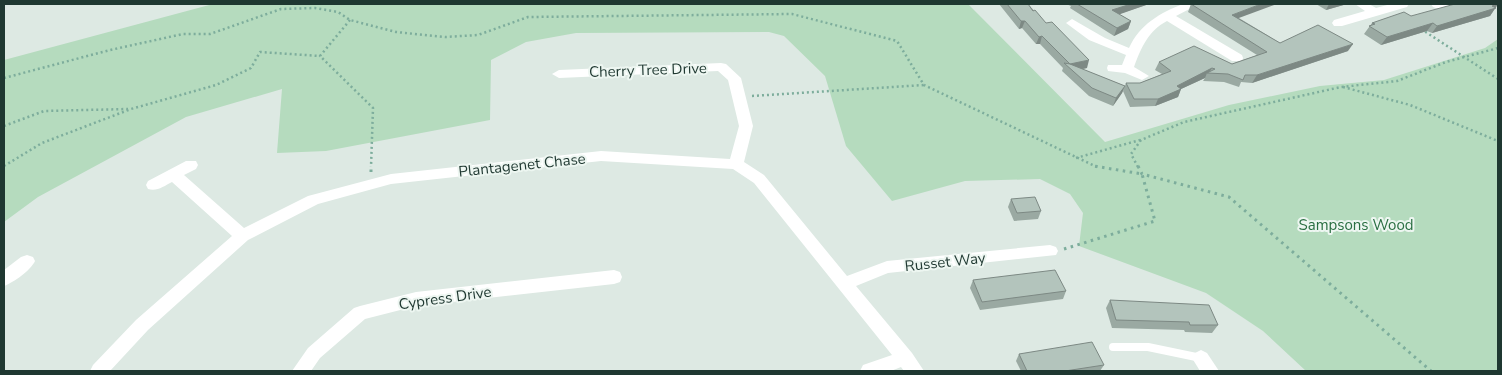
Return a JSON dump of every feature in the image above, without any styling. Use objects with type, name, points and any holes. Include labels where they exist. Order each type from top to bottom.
[{"type":"street","points":[[1127,69],[1132,53],[1145,30],[1166,15],[1194,4]]},
{"type":"street","points":[[1361,4],[1375,12]]},
{"type":"street","points":[[1338,23],[1403,4]]},
{"type":"street","points":[[1166,15],[1208,39],[1208,48],[1237,58]]},
{"type":"street","points":[[1072,22],[1081,37],[1132,53]]},
{"type":"street","name":"Cherry Tree Drive","points":[[559,74],[721,67],[734,78],[746,126],[736,164]]},
{"type":"street","points":[[1113,68],[1127,69],[1142,76]]},
{"type":"street","name":"Plantagenet Chase","points":[[99,371],[142,325],[242,236],[314,200],[392,180],[601,156],[736,164],[759,178],[911,365]]},
{"type":"street","points":[[153,184],[192,165]]},
{"type":"street","points":[[173,174],[242,236]]},
{"type":"street","name":"Russet Way","points":[[844,284],[887,268],[1050,252]]},
{"type":"street","points":[[4,279],[27,261]]},
{"type":"street","name":"Cypress Drive","points":[[301,371],[314,353],[360,313],[416,300],[614,277]]},
{"type":"street","points":[[869,371],[911,365]]},
{"type":"lane","points":[[1113,348],[1148,347],[1205,365]]},
{"type":"path","points":[[320,56],[350,20]]},
{"type":"path","points":[[1420,29],[1465,56],[1498,79]]},
{"type":"path","points":[[1076,158],[1141,140],[1184,122],[1341,87],[1398,81],[1465,56],[1498,48]]},
{"type":"path","points":[[4,166],[42,143],[131,108],[216,85],[251,68],[260,52],[320,56],[373,108],[371,185]]},
{"type":"path","points":[[739,97],[924,85]]},
{"type":"path","points":[[1341,87],[1410,105],[1498,141]]},
{"type":"path","points":[[4,126],[44,111],[131,108]]},
{"type":"path","points":[[1141,140],[1132,154],[1142,174],[1228,197],[1431,371]]},
{"type":"green space","name":"Sampsons Wood","points":[[213,4],[968,4],[1105,142],[1229,105],[1320,86],[1384,80],[1485,48],[1498,39],[1498,371],[1306,371],[1263,331],[1206,293],[1079,246],[1083,213],[1070,194],[1040,179],[965,181],[892,201],[846,146],[825,76],[784,36],[769,32],[576,33],[526,42],[491,60],[490,120],[326,151],[277,153],[282,89],[186,117],[38,197],[4,222],[4,60]]},
{"type":"building","points":[[1007,4],[1028,4],[1046,23],[1052,22],[1089,60],[1070,64],[1042,36],[1039,37],[1025,21],[1021,21]]},
{"type":"building","points":[[1077,4],[1131,4],[1112,10],[1131,21],[1117,28]]},
{"type":"building","points":[[1191,4],[1261,4],[1232,15],[1280,43],[1318,25],[1353,44],[1257,75],[1245,75],[1243,80],[1228,74],[1207,73],[1215,69],[1212,68],[1177,86],[1181,89],[1158,99],[1134,99],[1126,83],[1140,83],[1171,71],[1159,62],[1194,46],[1232,64],[1267,52]]},
{"type":"building","points":[[1455,4],[1498,4],[1492,6],[1496,8],[1437,26],[1433,23],[1387,37],[1369,26],[1375,24],[1372,23],[1404,12],[1411,16]]},
{"type":"building","points":[[1064,63],[1125,86],[1116,98],[1092,88]]},
{"type":"building","points":[[1035,197],[1041,211],[1017,213],[1011,199]]},
{"type":"building","points":[[1055,270],[1066,291],[982,302],[973,280]]},
{"type":"building","points":[[1110,300],[1209,305],[1218,325],[1190,325],[1189,322],[1116,320]]},
{"type":"building","points":[[1092,342],[1104,365],[1065,371],[1027,371],[1019,354]]}]
